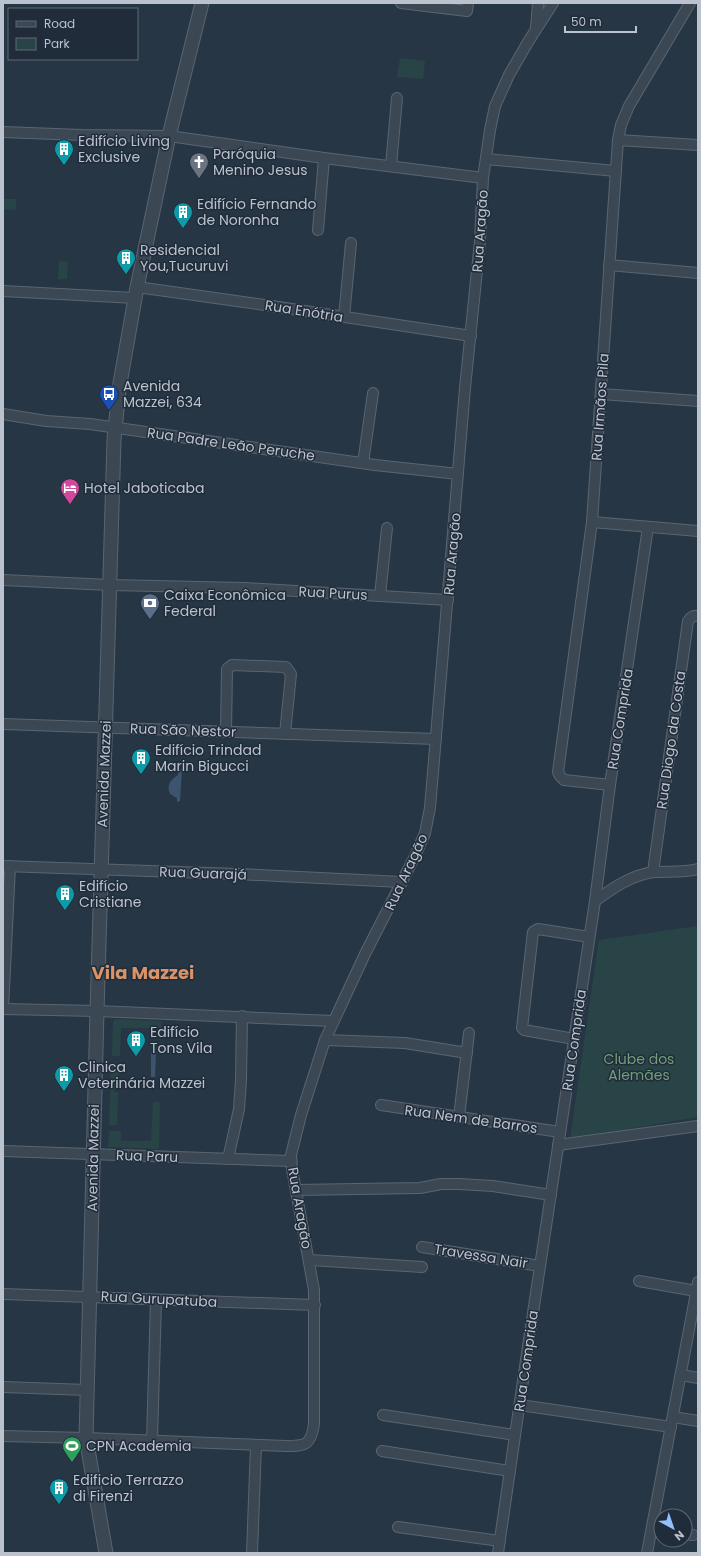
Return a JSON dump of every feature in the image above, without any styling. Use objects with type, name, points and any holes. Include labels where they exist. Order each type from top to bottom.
[{"type":"street","name":"Avenida Mazzei","points":[[106,1553],[86,1438],[101,870],[115,428],[119,389],[136,292],[169,136],[202,3]]},
{"type":"street","points":[[400,3],[468,7]]},
{"type":"street","points":[[536,30],[538,3]]},
{"type":"street","name":"Rua Aragão","points":[[3,1436],[298,1446],[306,1444],[311,1440],[314,1424],[315,1305],[310,1260],[296,1190],[291,1155],[301,1115],[325,1040],[365,954],[425,833],[430,808],[458,474],[480,241],[483,178],[495,106],[509,75],[553,3]]},
{"type":"street","name":"Rua Irmãos Pìla","points":[[610,785],[564,780],[558,772],[592,522],[618,140],[621,125],[629,106],[690,3]]},
{"type":"street","points":[[391,166],[397,98]]},
{"type":"street","points":[[3,132],[82,136],[169,136],[324,158],[483,178]]},
{"type":"street","points":[[618,140],[698,145]]},
{"type":"street","points":[[318,230],[324,158]]},
{"type":"street","points":[[486,159],[616,171]]},
{"type":"street","points":[[344,317],[351,243]]},
{"type":"street","points":[[609,265],[698,273]]},
{"type":"street","name":"Rua Enótria","points":[[3,291],[136,292],[272,306],[471,336]]},
{"type":"street","points":[[363,463],[373,393]]},
{"type":"street","points":[[601,394],[698,401]]},
{"type":"street","name":"Rua Padre Leão Peruche","points":[[3,414],[46,421],[90,424],[363,463],[458,474]]},
{"type":"street","points":[[592,522],[698,531]]},
{"type":"street","name":"Rua Comprida","points":[[498,1553],[595,902],[610,785],[648,527]]},
{"type":"street","points":[[380,596],[387,528]]},
{"type":"street","name":"Rua Purus","points":[[3,580],[110,586],[245,588],[448,600]]},
{"type":"street","name":"Rua Diogo da Costa","points":[[653,872],[688,621],[690,617],[698,616]]},
{"type":"street","points":[[226,732],[227,669],[232,665],[286,667],[291,674],[285,734]]},
{"type":"street","name":"Rua São Nestor","points":[[3,724],[46,727],[106,727],[436,739]]},
{"type":"street","points":[[7,866],[3,1009],[97,1010],[333,1021]]},
{"type":"street","name":"Rua Guarajá","points":[[7,866],[238,874],[402,882]]},
{"type":"street","points":[[595,902],[616,885],[633,877],[653,872],[698,869]]},
{"type":"street","points":[[574,1039],[524,1030],[522,1028],[533,932],[538,929],[589,937]]},
{"type":"street","points":[[228,1159],[238,1110],[241,1080],[242,1016]]},
{"type":"street","points":[[459,1117],[469,1033]]},
{"type":"street","points":[[325,1040],[405,1043],[467,1053]]},
{"type":"street","name":"Rua Nem de Barros","points":[[382,1106],[560,1132]]},
{"type":"street","points":[[558,1145],[698,1126]]},
{"type":"street","name":"Rua Paru","points":[[3,1151],[292,1161]]},
{"type":"street","points":[[296,1190],[420,1188],[441,1184],[474,1185],[551,1195]]},
{"type":"street","name":"Travessa Nair","points":[[422,1247],[540,1266]]},
{"type":"street","points":[[310,1260],[422,1267]]},
{"type":"street","points":[[639,1281],[697,1286],[671,1427],[659,1508]]},
{"type":"street","name":"Rua Gurupatuba","points":[[3,1294],[315,1305]]},
{"type":"street","points":[[152,1442],[156,1300]]},
{"type":"street","points":[[681,1375],[698,1378]]},
{"type":"street","points":[[3,1387],[87,1390]]},
{"type":"street","points":[[520,1405],[671,1427]]},
{"type":"street","points":[[383,1415],[516,1435]]},
{"type":"street","points":[[673,1417],[698,1421]]},
{"type":"street","points":[[252,1553],[256,1445]]},
{"type":"street","points":[[382,1451],[510,1471]]},
{"type":"street","points":[[398,1526],[500,1541]]},
{"type":"street","points":[[647,1553],[653,1536]]},
{"type":"green space","points":[[400,58],[425,61],[423,79],[397,77]]},
{"type":"green space","points":[[3,199],[16,199],[16,210],[3,209]]},
{"type":"green space","points":[[59,261],[68,262],[67,279],[58,279]]},
{"type":"green space","name":"Clube dos Alemães","points":[[698,926],[698,1117],[570,1139],[599,940]]},
{"type":"green space","points":[[116,1019],[161,1021],[161,1028],[121,1028],[120,1056],[112,1056],[113,1021]]},
{"type":"green space","points":[[111,1065],[119,1065],[119,1089],[114,1089],[114,1092],[118,1092],[117,1125],[109,1125]]},
{"type":"green space","points":[[153,1102],[160,1102],[159,1149],[108,1147],[109,1131],[121,1131],[121,1141],[151,1141]]},
{"type":"water","points":[[179,769],[182,769],[180,801],[177,802],[177,798],[170,794],[169,785],[178,775]]},
{"type":"water","points":[[151,1053],[156,1053],[155,1077],[151,1077]]},
{"type":"place","name":"Edifício Living Exclusive","points":[[64,166]]},
{"type":"place","name":"Paróquia Menino Jesus","points":[[199,179]]},
{"type":"place","name":"Edifício Fernando de Noronha","points":[[183,229]]},
{"type":"place","name":"Residencial You,Tucuruvi","points":[[126,275]]},
{"type":"place","name":"Avenida Mazzei, 634","points":[[109,411]]},
{"type":"place","name":"Hotel Jaboticaba","points":[[70,505]]},
{"type":"place","name":"Caixa Econômica Federal","points":[[150,620]]},
{"type":"place","name":"Edifício Trindad Marin Bigucci","points":[[141,775]]},
{"type":"place","name":"Edifício Cristiane","points":[[65,911]]},
{"type":"place","name":"Edifício Tons Vila","points":[[136,1057]]},
{"type":"place","name":"Clinica Veterinária Mazzei","points":[[64,1092]]},
{"type":"place","name":"CPN Academia","points":[[72,1463]]},
{"type":"place","name":"Edificio Terrazzo di Firenzi","points":[[59,1505]]},
{"type":"district","name":"Vila Mazzei","points":[[143,972]]}]
